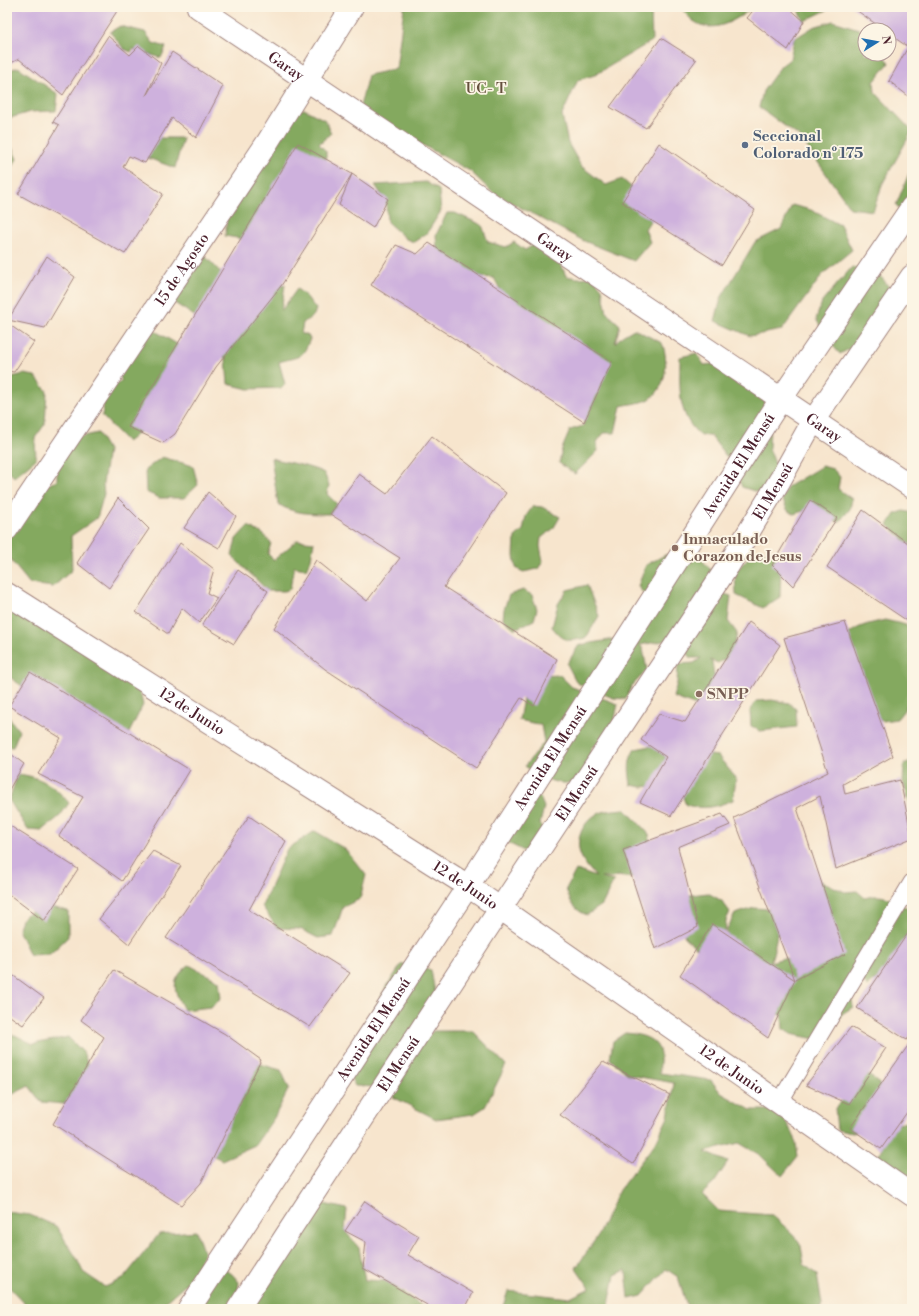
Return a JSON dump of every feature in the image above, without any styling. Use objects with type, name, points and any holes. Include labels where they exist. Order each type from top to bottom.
[{"type":"street","name":"Garay","points":[[198,7],[912,487]]},
{"type":"street","name":"15 de Agosto","points":[[7,529],[267,143],[352,7]]},
{"type":"street","name":"Avenida El Mensú","points":[[189,1309],[468,886],[781,399],[912,207]]},
{"type":"street","name":"El Mensú","points":[[238,1309],[500,909],[728,566],[780,480],[813,421],[912,276]]},
{"type":"street","name":"12 de Junio","points":[[7,594],[468,886],[912,1195]]},
{"type":"lane","points":[[779,1103],[912,882]]},
{"type":"green space","name":"UC- T","points":[[404,7],[651,7],[652,41],[595,75],[578,80],[562,115],[568,143],[581,166],[606,185],[622,179],[645,199],[655,213],[645,229],[650,242],[634,261],[584,241],[493,193],[470,171],[388,126],[360,106],[368,75],[396,69]]},
{"type":"green space","points":[[681,7],[754,7],[735,20],[725,24],[706,27],[698,24],[689,17]]},
{"type":"green space","points":[[796,7],[827,7],[827,10],[804,21]]},
{"type":"green space","points":[[833,21],[857,28],[857,62],[888,62],[874,82],[875,92],[912,131],[883,183],[873,211],[850,208],[801,138],[759,107],[763,91],[781,66],[790,59],[794,39],[813,27]]},
{"type":"green space","points":[[120,26],[145,32],[153,43],[166,47],[161,58],[133,49],[131,52],[124,49],[110,32]]},
{"type":"green space","points":[[18,67],[58,94],[56,111],[30,112],[7,119],[7,71]]},
{"type":"green space","points":[[304,109],[325,120],[331,133],[319,144],[326,151],[326,167],[249,240],[225,236],[227,218],[236,211],[235,203],[284,113]]},
{"type":"green space","points":[[7,136],[17,159],[7,174]]},
{"type":"green space","points":[[152,138],[183,138],[175,168],[148,158]]},
{"type":"green space","points":[[912,166],[912,222],[896,205]]},
{"type":"green space","points":[[426,182],[439,190],[441,211],[427,233],[414,242],[406,239],[387,222],[386,201],[375,185]]},
{"type":"green space","points":[[792,205],[811,210],[840,225],[852,250],[823,274],[782,330],[750,336],[715,321],[721,298],[755,242],[781,229]]},
{"type":"green space","points":[[447,213],[455,213],[482,225],[488,242],[506,247],[514,242],[525,250],[537,243],[560,262],[566,276],[577,278],[592,277],[602,288],[607,313],[620,325],[615,343],[622,336],[634,329],[662,343],[666,365],[663,382],[659,389],[648,400],[621,406],[615,433],[604,433],[597,442],[598,451],[575,474],[559,463],[562,449],[570,430],[583,426],[599,356],[586,344],[571,347],[502,293],[494,278],[481,277],[438,261],[436,235]]},
{"type":"green space","points":[[204,255],[229,281],[196,317],[173,302]]},
{"type":"green space","points":[[852,267],[875,273],[883,279],[891,291],[877,334],[840,354],[828,340],[816,319],[822,302]]},
{"type":"green space","points":[[285,285],[281,311],[297,289],[306,296],[316,309],[314,315],[303,323],[301,334],[307,334],[310,339],[305,351],[295,358],[279,362],[285,384],[282,388],[248,389],[228,384],[226,360],[221,352],[272,287]]},
{"type":"green space","points":[[155,331],[177,344],[187,358],[152,416],[135,436],[127,442],[102,416],[105,393],[122,380],[114,371],[133,345]]},
{"type":"green space","points":[[697,353],[704,365],[720,363],[767,396],[758,421],[770,429],[769,448],[779,474],[760,493],[742,487],[732,464],[710,435],[701,436],[687,419],[681,400],[680,357]]},
{"type":"green space","points":[[24,374],[35,376],[47,391],[45,424],[35,438],[36,459],[14,477],[7,470],[7,378]]},
{"type":"green space","points":[[98,433],[108,450],[103,484],[104,494],[97,518],[71,536],[72,570],[53,587],[30,584],[12,562],[7,550],[7,524],[49,484],[57,481],[57,474],[66,440]]},
{"type":"green space","points":[[162,457],[193,466],[198,485],[184,498],[159,498],[146,492],[145,470]]},
{"type":"green space","points":[[271,458],[305,466],[324,473],[329,485],[327,494],[337,504],[330,514],[296,512],[278,504]]},
{"type":"green space","points":[[822,466],[833,469],[840,477],[838,489],[852,499],[850,509],[839,522],[820,515],[812,508],[794,514],[788,511],[782,499],[787,487]]},
{"type":"green space","points":[[533,506],[542,507],[560,517],[553,529],[541,538],[540,546],[543,561],[538,569],[523,572],[516,568],[514,556],[515,537],[523,530],[526,516]]},
{"type":"green space","points":[[904,511],[912,513],[911,546],[888,525],[895,514]]},
{"type":"green space","points":[[248,526],[263,534],[271,543],[268,554],[274,560],[297,540],[314,542],[311,559],[306,569],[294,567],[290,589],[285,591],[268,591],[232,556],[236,539]]},
{"type":"green space","points":[[765,552],[775,554],[781,563],[780,597],[763,608],[736,595],[735,572],[749,557]]},
{"type":"green space","points":[[695,553],[715,574],[718,592],[731,596],[728,621],[737,633],[732,655],[718,663],[710,660],[712,661],[716,689],[696,706],[673,697],[677,683],[678,664],[694,663],[701,658],[690,658],[681,638],[640,645],[643,649],[647,670],[631,687],[626,699],[613,698],[577,683],[567,664],[579,645],[627,637],[638,644],[627,630],[646,597],[638,586],[646,565],[665,555]]},
{"type":"green space","points":[[587,585],[599,616],[586,638],[566,640],[552,627],[558,604],[567,590]]},
{"type":"green space","points":[[523,590],[532,595],[537,609],[534,620],[515,629],[503,619],[504,609],[509,595]]},
{"type":"green space","points":[[27,606],[138,683],[143,705],[129,733],[98,723],[65,709],[34,693],[7,675],[7,617]]},
{"type":"green space","points":[[885,620],[906,625],[912,633],[912,694],[905,709],[897,719],[883,721],[856,710],[840,643],[850,633],[860,627]]},
{"type":"green space","points":[[560,675],[572,687],[618,704],[611,730],[604,738],[592,747],[586,771],[580,778],[572,782],[564,783],[547,779],[525,766],[544,742],[541,725],[519,720],[523,698],[539,676]]},
{"type":"green space","points":[[772,700],[789,703],[796,709],[797,727],[760,731],[751,726],[750,711],[756,701]]},
{"type":"green space","points":[[7,715],[19,731],[13,747],[7,747]]},
{"type":"green space","points":[[651,746],[666,757],[662,785],[642,787],[631,785],[629,766],[632,753],[635,749]]},
{"type":"green space","points":[[710,755],[718,756],[736,778],[733,800],[710,807],[692,807],[686,805],[676,780]]},
{"type":"green space","points":[[912,760],[912,805],[910,805],[903,782],[904,764]]},
{"type":"green space","points":[[18,774],[34,777],[46,783],[58,791],[69,803],[60,816],[42,831],[28,830],[9,800]]},
{"type":"green space","points":[[539,795],[544,807],[540,824],[548,839],[526,852],[510,844],[493,827]]},
{"type":"green space","points":[[625,809],[649,834],[650,852],[645,870],[631,878],[617,876],[612,878],[601,878],[614,881],[602,905],[587,915],[579,911],[573,905],[566,889],[576,870],[596,877],[580,854],[580,834],[591,818],[597,814]]},
{"type":"green space","points":[[315,831],[345,849],[366,875],[360,899],[343,907],[333,936],[318,938],[300,929],[277,928],[262,906],[287,849]]},
{"type":"green space","points":[[819,880],[845,892],[857,891],[865,898],[872,896],[884,897],[912,910],[912,959],[894,964],[867,987],[866,983],[849,980],[853,1007],[842,1014],[833,1027],[815,1039],[791,1034],[783,1029],[782,1014],[768,1016],[728,951],[727,929],[735,914],[754,908],[769,909],[779,928],[770,962],[784,958],[796,961]]},
{"type":"green space","points":[[708,893],[722,901],[730,912],[726,920],[725,941],[697,948],[685,938],[680,919],[690,895]]},
{"type":"green space","points":[[42,905],[68,911],[68,937],[50,954],[30,955],[18,930],[23,917]]},
{"type":"green space","points":[[402,964],[431,970],[436,998],[378,1087],[355,1086],[344,1066],[386,987]]},
{"type":"green space","points":[[189,965],[219,981],[221,998],[211,1007],[184,1010],[175,986],[178,976]]},
{"type":"green space","points":[[433,1031],[473,1031],[506,1065],[485,1107],[474,1114],[436,1119],[393,1097],[404,1064]]},
{"type":"green space","points":[[625,1033],[646,1037],[655,1043],[660,1053],[660,1073],[711,1080],[721,1093],[751,1110],[769,1110],[785,1120],[795,1138],[798,1156],[782,1176],[760,1155],[739,1143],[705,1152],[728,1162],[714,1183],[702,1194],[719,1211],[772,1215],[794,1235],[801,1246],[804,1264],[817,1275],[822,1304],[820,1309],[688,1309],[678,1277],[666,1269],[642,1296],[629,1299],[626,1270],[615,1275],[608,1309],[502,1309],[508,1291],[570,1298],[590,1288],[576,1268],[597,1237],[619,1190],[656,1142],[668,1117],[674,1083],[629,1075],[610,1059],[613,1041]]},
{"type":"green space","points":[[7,1035],[15,1035],[33,1044],[68,1037],[83,1052],[91,1072],[82,1092],[64,1104],[41,1102],[29,1086],[7,1097]]},
{"type":"green space","points":[[245,1060],[281,1070],[289,1088],[274,1118],[255,1145],[222,1160],[196,1147]]},
{"type":"green space","points":[[868,1075],[878,1082],[884,1095],[870,1127],[853,1133],[837,1130],[835,1108]]},
{"type":"green space","points":[[912,1122],[912,1174],[900,1177],[876,1159],[894,1125]]},
{"type":"green space","points":[[315,1202],[347,1209],[345,1231],[359,1248],[365,1280],[386,1281],[426,1309],[250,1309]]},
{"type":"green space","points":[[7,1212],[30,1215],[56,1226],[76,1257],[83,1272],[105,1287],[123,1279],[159,1234],[196,1231],[204,1254],[191,1279],[157,1309],[30,1309],[7,1285]]},
{"type":"green space","points":[[218,1265],[232,1274],[239,1282],[236,1307],[233,1309],[200,1309],[192,1301],[191,1286],[203,1271]]},
{"type":"building","points":[[7,7],[119,8],[63,95],[19,59],[7,65]]},
{"type":"building","points":[[756,7],[788,7],[804,21],[788,50],[747,18]]},
{"type":"building","points":[[852,7],[912,7],[912,99],[889,81],[908,47],[897,39],[897,22],[873,22]]},
{"type":"building","points":[[108,36],[130,55],[139,46],[161,63],[146,96],[172,52],[223,86],[196,138],[172,118],[145,163],[129,156],[123,167],[163,194],[125,254],[18,194],[59,125],[53,122]]},
{"type":"building","points":[[661,38],[696,60],[646,128],[610,107]]},
{"type":"building","points":[[298,143],[352,174],[281,286],[216,367],[175,434],[163,443],[128,427]]},
{"type":"building","points":[[659,143],[755,210],[722,265],[622,202]]},
{"type":"building","points":[[352,174],[388,199],[373,228],[339,205]]},
{"type":"building","points":[[429,243],[612,362],[584,422],[371,285],[396,245],[417,254]]},
{"type":"building","points":[[47,256],[75,277],[45,328],[8,320]]},
{"type":"building","points":[[7,323],[34,342],[14,372],[7,371]]},
{"type":"building","points":[[432,436],[506,493],[444,587],[557,659],[534,706],[521,698],[476,768],[325,669],[274,628],[316,560],[367,601],[400,558],[330,514],[359,474],[387,494]]},
{"type":"building","points":[[208,492],[236,516],[219,548],[184,528]]},
{"type":"building","points":[[118,498],[149,529],[109,588],[77,563]]},
{"type":"building","points":[[810,500],[837,518],[793,586],[772,565]]},
{"type":"building","points":[[863,510],[912,546],[912,624],[827,567]]},
{"type":"building","points":[[180,543],[214,569],[207,593],[217,598],[199,623],[182,608],[168,634],[136,612]]},
{"type":"building","points":[[238,570],[268,591],[234,644],[202,625]]},
{"type":"building","points":[[749,622],[780,645],[671,816],[640,802],[666,757],[641,740],[659,714],[685,722]]},
{"type":"building","points":[[845,622],[893,756],[843,784],[845,794],[900,780],[912,838],[836,869],[820,796],[797,808],[845,954],[795,980],[734,818],[828,772],[784,638]]},
{"type":"building","points":[[30,672],[190,770],[122,881],[59,836],[83,797],[38,774],[61,738],[9,706]]},
{"type":"building","points":[[7,751],[24,764],[7,793]]},
{"type":"building","points":[[722,814],[730,825],[678,847],[698,927],[655,949],[623,850]]},
{"type":"building","points":[[249,816],[286,841],[249,910],[350,973],[310,1027],[166,938]]},
{"type":"building","points":[[7,824],[78,869],[44,921],[7,893]]},
{"type":"building","points":[[153,851],[181,866],[129,944],[99,919]]},
{"type":"building","points":[[712,924],[795,980],[768,1038],[680,975]]},
{"type":"building","points":[[912,927],[912,1033],[907,1040],[857,1008]]},
{"type":"building","points":[[114,970],[225,1034],[261,1060],[201,1183],[181,1205],[53,1124],[104,1037],[81,1020]]},
{"type":"building","points":[[7,971],[44,998],[23,1025],[7,1014]]},
{"type":"building","points":[[851,1027],[886,1048],[849,1104],[806,1085]]},
{"type":"building","points":[[912,1040],[912,1109],[910,1108],[881,1149],[850,1128]]},
{"type":"building","points":[[603,1062],[670,1095],[633,1164],[560,1115]]},
{"type":"building","points":[[365,1201],[419,1236],[408,1255],[473,1293],[465,1309],[434,1309],[363,1268],[366,1242],[345,1231]]},
{"type":"place","name":"Seccional Colorado nº 175","points":[[745,145]]},
{"type":"place","name":"Inmaculado Corazon de Jesus","points":[[675,548]]},
{"type":"place","name":"SNPP","points":[[699,694]]}]
